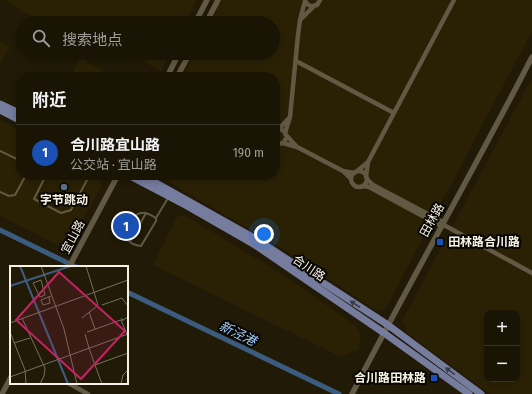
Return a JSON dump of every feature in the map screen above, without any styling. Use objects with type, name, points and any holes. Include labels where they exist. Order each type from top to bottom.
[{"type":"main road","points":[[0,104],[16,112]]},
{"type":"main road","points":[[0,110],[16,118]]},
{"type":"main road","name":"合川路","points":[[138,180],[255,245],[384,333],[468,394]]},
{"type":"main road","name":"合川路","points":[[151,180],[256,239],[388,325],[481,394]]},
{"type":"street","points":[[199,16],[207,0]]},
{"type":"street","points":[[210,16],[218,0]]},
{"type":"street","points":[[300,20],[319,3],[320,0]]},
{"type":"street","points":[[363,186],[366,178],[368,162],[454,0]]},
{"type":"street","points":[[283,143],[286,140],[290,117],[300,20],[305,1],[309,5],[314,6]]},
{"type":"street","name":"田林路","points":[[352,394],[532,57]]},
{"type":"street","points":[[169,72],[175,60]]},
{"type":"street","points":[[180,72],[186,60]]},
{"type":"street","points":[[296,61],[394,113]]},
{"type":"street","points":[[280,127],[290,117]]},
{"type":"street","points":[[280,130],[282,130],[297,147]]},
{"type":"street","points":[[280,144],[297,147],[343,171],[356,187],[369,187],[442,224]]},
{"type":"street","points":[[351,179],[351,176],[355,172],[368,162]]},
{"type":"street","points":[[343,171],[360,172],[373,186],[532,273]]},
{"type":"street","name":"宜山路","points":[[70,266],[115,180]]},
{"type":"street","points":[[2,394],[10,379]]},
{"type":"street","points":[[70,384],[88,394]]},
{"type":"lane","points":[[0,151],[16,159]]},
{"type":"lane","points":[[0,192],[9,196],[15,195],[23,180]]},
{"type":"lane","points":[[44,180],[34,199],[61,213],[71,210],[87,180]]},
{"type":"lane","points":[[156,218],[146,212],[136,215],[124,237],[130,242],[141,246],[169,196]]},
{"type":"lane","points":[[130,242],[146,212]]},
{"type":"shaded area","points":[[5,0],[197,0],[189,16],[32,16]]},
{"type":"shaded area","points":[[222,0],[532,0],[532,31],[386,308],[379,312],[275,244],[166,180],[280,180],[280,72],[185,72],[191,60],[280,60],[280,16],[214,16]]},
{"type":"shaded area","points":[[0,41],[10,47],[0,64]]},
{"type":"shaded area","points":[[79,60],[87,60],[86,62],[105,72],[73,72]]},
{"type":"shaded area","points":[[141,60],[166,60],[161,71]]},
{"type":"shaded area","points":[[532,78],[532,394],[490,394],[407,333],[402,321]]},
{"type":"shaded area","points":[[0,120],[16,128],[16,180],[101,180],[101,186],[67,250],[0,216]]},
{"type":"shaded area","points":[[184,215],[287,277],[357,327],[361,334],[358,349],[341,357],[153,265],[177,217]]},
{"type":"waterway","name":"新泾港","points":[[0,230],[74,266]]},
{"type":"waterway","name":"新泾港","points":[[128,292],[339,394]]},
{"type":"place","name":"字节跳动","points":[[64,187]]},
{"type":"place","name":"合川路宜山路","points":[[126,226]]},
{"type":"place","name":"田林路合川路","points":[[440,242]]},
{"type":"place","name":"合川路田林路","points":[[434,378]]}]
